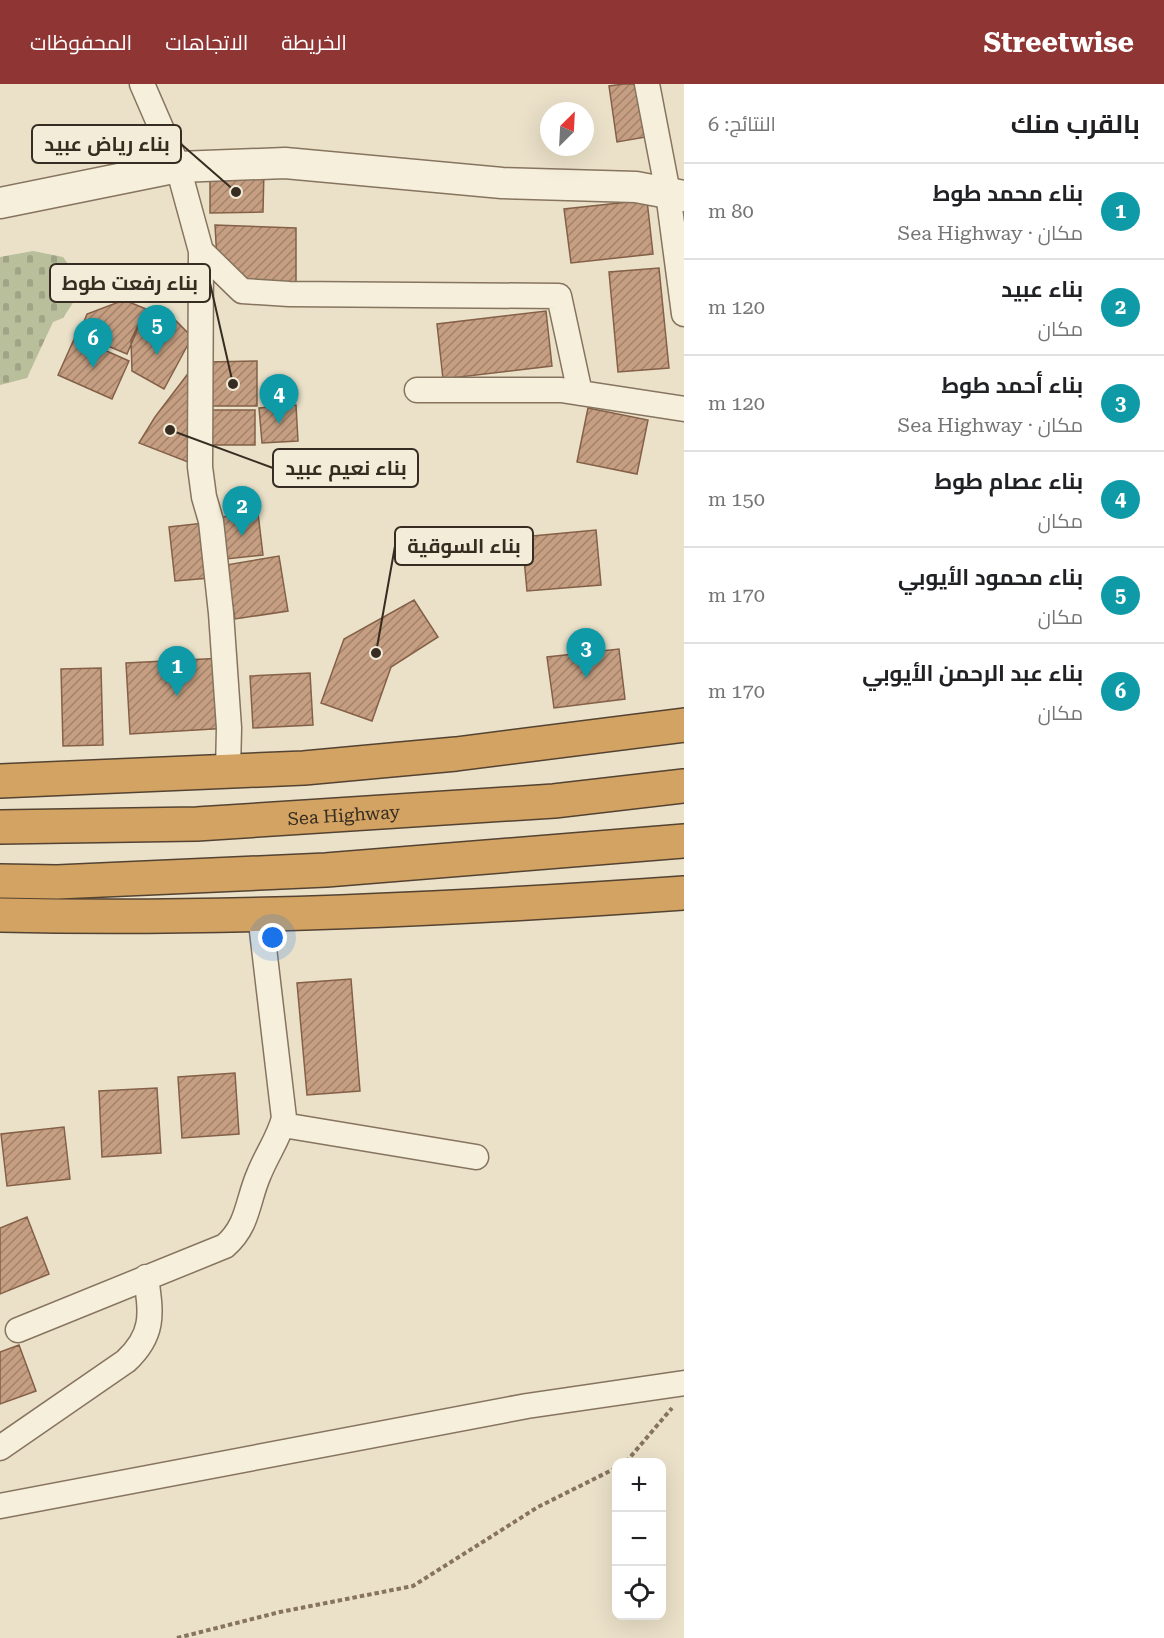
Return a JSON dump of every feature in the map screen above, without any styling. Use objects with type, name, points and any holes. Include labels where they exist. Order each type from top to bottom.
[{"type":"highway","points":[[0,781],[304,768],[456,754],[684,725]]},
{"type":"highway","name":"Sea Highway","points":[[0,826],[197,824],[554,801],[684,786]]},
{"type":"highway","points":[[0,881],[57,882],[327,870],[684,841]]},
{"type":"highway","points":[[0,915],[97,917],[411,911],[684,893]]},
{"type":"street","points":[[142,84],[178,167],[201,251],[200,467],[204,497],[211,520],[221,613],[229,728],[228,771]]},
{"type":"street","points":[[647,84],[676,194],[684,314]]},
{"type":"street","points":[[0,203],[178,167],[285,163],[502,183],[636,188],[676,194]]},
{"type":"street","points":[[201,251],[242,291],[289,294],[559,296],[580,393]]},
{"type":"street","points":[[417,390],[561,390],[684,410]]},
{"type":"street","points":[[18,1330],[225,1246],[238,1234],[259,1174],[283,1125],[284,1105],[260,914]]},
{"type":"street","points":[[283,1125],[476,1157]]},
{"type":"street","points":[[0,1448],[110,1372],[139,1349],[147,1331],[151,1313],[146,1277]]},
{"type":"street","points":[[0,1506],[527,1406],[681,1393]]},
{"type":"path","points":[[629,1458],[681,1393]]},
{"type":"path","points":[[177,1638],[280,1612],[413,1586],[538,1507],[612,1470]]},
{"type":"green space","points":[[33,251],[63,257],[74,272],[78,295],[63,318],[53,322],[27,378],[0,385],[0,257]]},
{"type":"building","points":[[643,84],[652,136],[617,142],[609,86]]},
{"type":"building","points":[[264,170],[263,212],[210,213],[210,173]]},
{"type":"building","points":[[647,200],[653,254],[571,263],[564,209]]},
{"type":"building","points":[[215,225],[296,228],[296,290],[245,287],[217,261]]},
{"type":"building","points":[[659,268],[669,368],[618,372],[609,272]]},
{"type":"building","points":[[124,300],[146,309],[127,354],[79,334],[87,314]]},
{"type":"building","points":[[146,309],[174,319],[192,337],[164,389],[132,371],[131,340]]},
{"type":"building","points":[[546,311],[552,366],[443,379],[437,324]]},
{"type":"building","points":[[75,337],[129,361],[112,399],[58,375]]},
{"type":"building","points":[[257,361],[257,406],[209,406],[208,362]]},
{"type":"building","points":[[187,375],[193,377],[193,464],[139,443],[155,417]]},
{"type":"building","points":[[296,405],[298,441],[262,443],[259,408]]},
{"type":"building","points":[[588,408],[648,420],[637,474],[577,462]]},
{"type":"building","points":[[208,410],[255,410],[255,445],[208,445]]},
{"type":"building","points":[[258,513],[263,555],[226,559],[221,517]]},
{"type":"building","points":[[204,523],[210,578],[175,581],[169,527]]},
{"type":"building","points":[[596,530],[601,585],[527,591],[522,537]]},
{"type":"building","points":[[279,556],[288,611],[235,619],[226,565]]},
{"type":"building","points":[[414,600],[438,637],[391,667],[372,721],[321,703],[344,639]]},
{"type":"building","points":[[619,649],[625,699],[554,708],[547,657]]},
{"type":"building","points":[[224,658],[229,728],[130,734],[126,663]]},
{"type":"building","points":[[101,668],[103,745],[63,746],[61,669]]},
{"type":"building","points":[[310,673],[313,725],[253,728],[250,676]]},
{"type":"building","points":[[351,979],[360,1091],[307,1095],[297,983]]},
{"type":"building","points":[[235,1073],[239,1134],[182,1138],[178,1077]]},
{"type":"building","points":[[157,1088],[161,1153],[102,1157],[99,1091]]},
{"type":"building","points":[[64,1127],[70,1179],[7,1186],[1,1134]]},
{"type":"building","points":[[27,1217],[49,1274],[0,1294],[0,1228]]},
{"type":"building","points":[[19,1345],[36,1391],[0,1404],[0,1352]]},
{"type":"place","name":"بناء رياض عبيد","points":[[236,192]]},
{"type":"place","name":"بناء محمود الأيوبي","points":[[157,355]]},
{"type":"place","name":"بناء عبد الرحمن الأيوبي","points":[[93,368]]},
{"type":"place","name":"بناء رفعت طوط","points":[[233,384]]},
{"type":"place","name":"بناء عصام طوط","points":[[279,424]]},
{"type":"place","name":"بناء نعيم عبيد","points":[[170,430]]},
{"type":"place","name":"بناء عبيد","points":[[242,536]]},
{"type":"place","name":"بناء السوقية","points":[[376,653]]},
{"type":"place","name":"بناء أحمد طوط","points":[[586,678]]},
{"type":"place","name":"بناء محمد طوط","points":[[177,696]]}]
